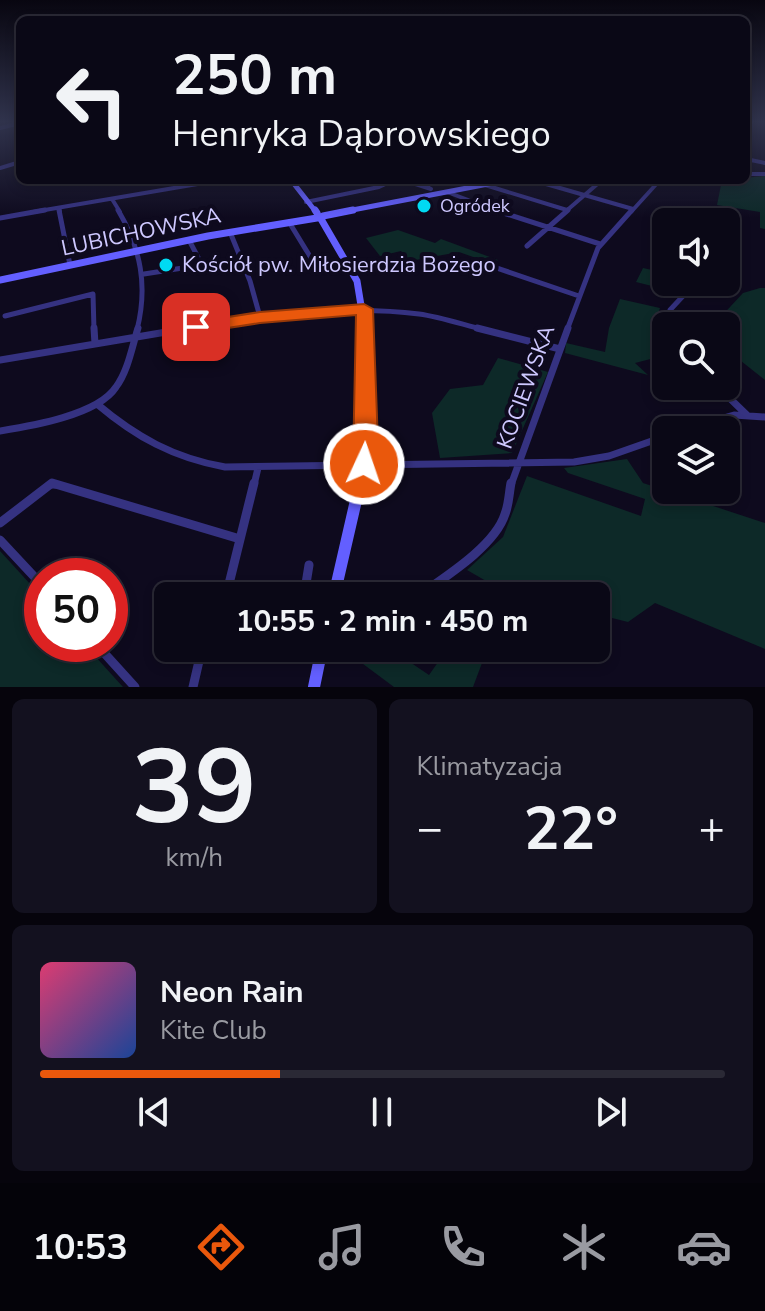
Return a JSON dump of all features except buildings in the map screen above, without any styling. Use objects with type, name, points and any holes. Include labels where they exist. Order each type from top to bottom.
[{"type":"main road","points":[[295,184],[353,272],[364,309],[367,444],[337,582]]},
{"type":"main road","name":"LUBICHOWSKA","points":[[0,280],[189,240],[490,184]]},
{"type":"main road","points":[[314,687],[319,662]]},
{"type":"street","points":[[0,218],[199,184]]},
{"type":"street","points":[[306,202],[385,184]]},
{"type":"street","points":[[546,184],[633,209]]},
{"type":"street","points":[[527,246],[597,184]]},
{"type":"street","name":"KOCIEWSKA","points":[[438,582],[495,533],[505,516],[518,461],[600,244],[656,184]]},
{"type":"street","points":[[485,185],[567,210]]},
{"type":"street","points":[[447,192],[600,244]]},
{"type":"street","points":[[0,431],[97,404],[117,388],[143,310],[144,274],[139,251],[112,199]]},
{"type":"street","points":[[59,208],[70,265]]},
{"type":"street","points":[[289,221],[314,263]]},
{"type":"street","points":[[230,232],[250,281],[260,317]]},
{"type":"street","points":[[144,274],[202,265],[189,240]]},
{"type":"street","points":[[485,264],[579,296]]},
{"type":"street","points":[[5,316],[93,294],[95,344]]},
{"type":"street","points":[[668,312],[682,296]]},
{"type":"street","points":[[0,360],[260,317],[364,309],[422,314],[560,349]]},
{"type":"street","points":[[731,400],[747,415]]},
{"type":"street","points":[[97,404],[156,448],[171,455],[200,464],[258,468],[594,459],[652,440]]},
{"type":"street","points":[[736,416],[765,417]]},
{"type":"street","points":[[229,582],[258,468]]},
{"type":"street","points":[[0,523],[52,483],[240,539]]},
{"type":"street","points":[[0,540],[24,566]]},
{"type":"street","points":[[306,582],[309,565]]},
{"type":"street","points":[[112,662],[135,687]]},
{"type":"street","points":[[193,687],[199,662]]},
{"type":"green space","points":[[765,176],[765,229],[760,228],[760,212],[717,205],[721,184],[750,184],[750,177]]},
{"type":"green space","points":[[398,230],[435,243],[441,239],[498,260],[493,264],[459,252],[410,261],[401,251],[380,256],[366,238]]},
{"type":"green space","points":[[643,268],[652,270],[652,286],[636,282]]},
{"type":"green space","points":[[765,288],[765,380],[740,360],[740,312],[725,312],[743,293]]},
{"type":"green space","points":[[620,299],[660,308],[659,312],[652,312],[652,359],[635,363],[648,375],[565,353],[566,343],[605,352],[609,328]]},
{"type":"green space","points":[[498,358],[548,372],[512,453],[440,458],[432,413],[450,389],[483,385]]},
{"type":"green space","points":[[627,459],[643,483],[652,486],[652,504],[707,504],[765,523],[765,649],[655,603],[628,622],[610,618],[610,582],[488,582],[467,570],[503,537],[527,476],[641,516],[645,499],[568,473],[564,468]]},
{"type":"green space","points":[[0,551],[24,577],[24,662],[100,662],[123,687],[0,687]]},
{"type":"green space","points":[[360,662],[410,662],[429,675],[438,662],[482,662],[473,687],[394,687]]},
{"type":"place","name":"Ogródek","points":[[424,206]]},
{"type":"place","name":"Kościół pw. Miłosierdzia Bożego","points":[[166,265]]},
{"type":"route","points":[[196,327],[260,317],[364,309],[367,444],[364,464]]}]
